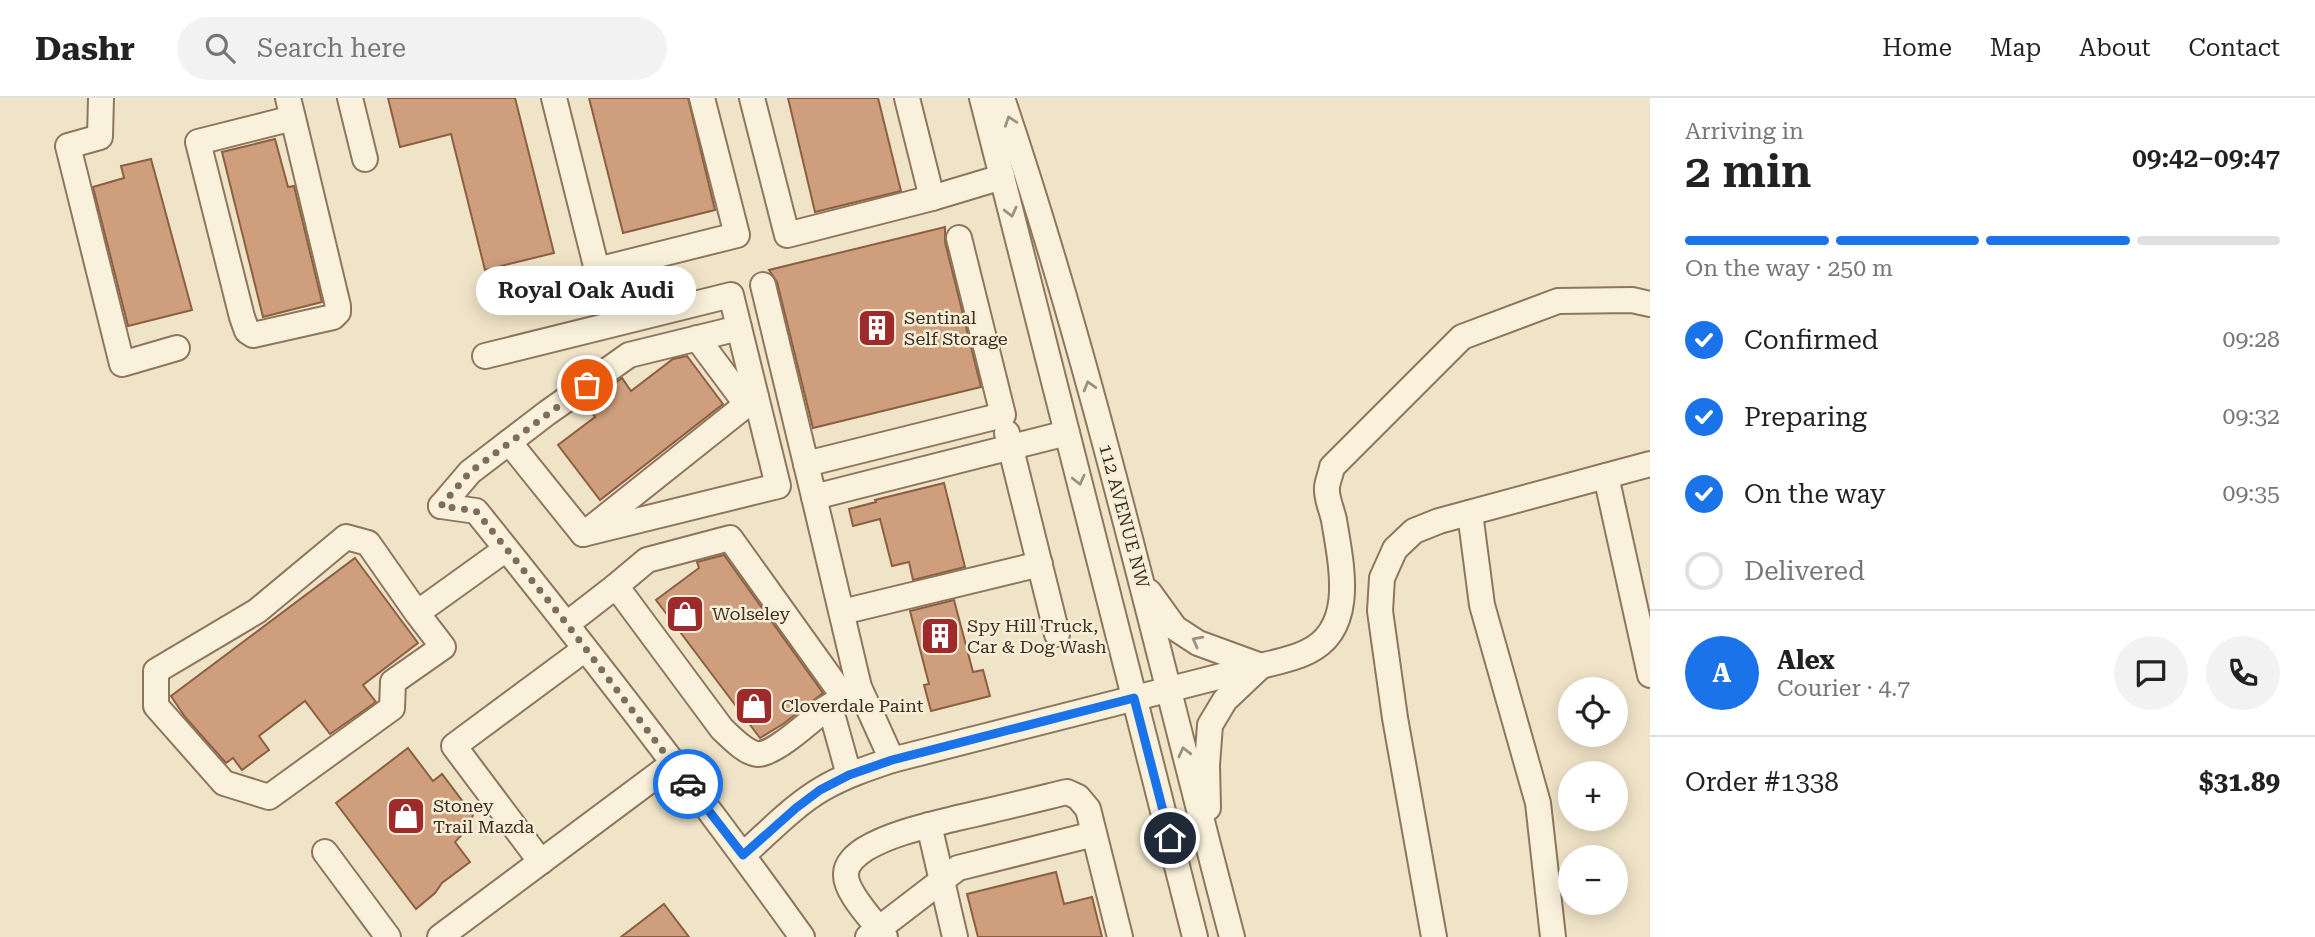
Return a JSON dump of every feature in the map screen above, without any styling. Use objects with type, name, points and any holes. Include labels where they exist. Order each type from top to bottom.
[{"type":"street","points":[[101,98],[100,137],[68,146],[122,364],[177,348]]},
{"type":"street","points":[[350,98],[365,159]]},
{"type":"street","points":[[554,98],[597,270],[737,235],[702,98]]},
{"type":"street","points":[[752,98],[787,235],[1002,177]]},
{"type":"street","points":[[907,98],[932,198]]},
{"type":"street","name":"112 AVENUE NW","points":[[982,98],[1134,698],[1190,931]]},
{"type":"street","name":"112 AVENUE NW","points":[[1002,98],[1035,198],[1099,423],[1232,937]]},
{"type":"street","points":[[290,108],[338,312],[333,317],[253,335],[247,331],[242,317],[198,142],[290,108]]},
{"type":"street","points":[[958,238],[1057,634]]},
{"type":"street","points":[[763,285],[842,612],[843,698],[834,721],[849,775]]},
{"type":"street","points":[[485,356],[730,295],[739,328],[752,401],[778,486],[583,534]]},
{"type":"street","points":[[743,855],[796,808],[820,790],[849,775],[892,760],[1307,652],[1332,632],[1342,609],[1335,528],[1326,489],[1332,467],[1462,337],[1558,301],[1632,300],[1650,304]]},
{"type":"street","points":[[739,328],[629,355],[470,472],[441,506],[476,511],[567,624],[802,937]]},
{"type":"street","points":[[697,338],[752,401]]},
{"type":"street","points":[[583,534],[752,401]]},
{"type":"street","points":[[806,464],[1003,415]]},
{"type":"street","points":[[814,497],[1067,433]]},
{"type":"street","points":[[911,438],[919,471]]},
{"type":"street","points":[[509,442],[583,534]]},
{"type":"street","points":[[1434,937],[1395,718],[1380,611],[1382,578],[1395,549],[1414,531],[1650,464]]},
{"type":"street","points":[[1606,476],[1650,676]]},
{"type":"street","points":[[1470,513],[1482,605],[1538,803],[1553,937]]},
{"type":"street","points":[[346,537],[368,544],[417,613],[443,647],[393,682],[392,708],[269,797],[224,783],[156,706],[156,671],[257,611],[346,537]]},
{"type":"street","points":[[567,624],[647,560],[730,538],[843,698],[892,760]]},
{"type":"street","points":[[417,613],[506,549]]},
{"type":"street","points":[[842,612],[1040,564]]},
{"type":"street","points":[[1142,583],[1175,628],[1199,643],[1261,666]]},
{"type":"street","points":[[616,586],[722,729],[753,754],[762,755],[775,748],[843,698]]},
{"type":"street","points":[[541,862],[454,746],[585,649]]},
{"type":"street","points":[[1210,853],[1207,765],[1210,725],[1225,700],[1261,666]]},
{"type":"street","points":[[440,937],[672,764]]},
{"type":"street","points":[[1094,834],[958,868],[878,934],[847,883],[847,868],[853,858],[866,848],[895,836],[929,825],[1067,792],[1079,797],[1088,808],[1120,937]]},
{"type":"street","points":[[929,825],[955,937]]},
{"type":"street","points":[[325,852],[388,937]]},
{"type":"building","points":[[388,98],[515,98],[554,253],[485,270],[451,134],[400,147]]},
{"type":"building","points":[[589,98],[688,98],[715,210],[623,233]]},
{"type":"building","points":[[788,98],[878,98],[901,191],[815,212]]},
{"type":"building","points":[[275,139],[288,187],[294,186],[322,302],[263,317],[222,152]]},
{"type":"building","points":[[151,159],[192,310],[128,326],[93,187],[124,178],[121,166]]},
{"type":"building","name":"Sentinal Self Storage","points":[[945,227],[945,242],[981,387],[813,428],[777,282],[769,270]]},
{"type":"building","points":[[687,356],[723,404],[600,500],[558,445],[595,417],[586,404],[622,378],[631,391],[673,359]]},
{"type":"building","points":[[944,483],[965,567],[913,580],[909,562],[892,566],[880,519],[853,526],[849,509]]},
{"type":"building","points":[[724,555],[823,693],[760,738],[656,600],[699,568],[697,562]]},
{"type":"building","points":[[355,558],[418,643],[363,685],[376,702],[330,734],[305,701],[259,736],[269,750],[242,770],[233,758],[226,763],[185,717],[171,696]]},
{"type":"building","name":"Spy Hill Truck, Car & Dog Wash","points":[[954,600],[973,672],[983,670],[990,696],[931,711],[924,685],[929,684],[910,611]]},
{"type":"building","points":[[408,748],[433,781],[442,774],[473,815],[468,828],[455,842],[470,862],[442,883],[435,893],[416,909],[336,803]]},
{"type":"building","points":[[1056,872],[1064,904],[1092,897],[1102,937],[978,937],[967,894]]},
{"type":"building","points":[[664,904],[689,937],[621,937]]},
{"type":"way so far","points":[[587,385],[470,472],[441,506],[476,511],[567,624],[688,784]]},
{"type":"place","name":"Sentinal Self Storage","points":[[877,328]]},
{"type":"place","name":"Royal Oak Audi","points":[[587,385]]},
{"type":"place","name":"Wolseley","points":[[685,614]]},
{"type":"place","name":"Spy Hill Truck, Car & Dog Wash","points":[[940,636]]},
{"type":"place","name":"Cloverdale Paint","points":[[754,706]]},
{"type":"place","name":"Stoney Trail Mazda","points":[[406,816]]},
{"type":"route","points":[[688,784],[743,855],[796,808],[820,790],[849,775],[892,760],[1134,698],[1170,838]]}]
